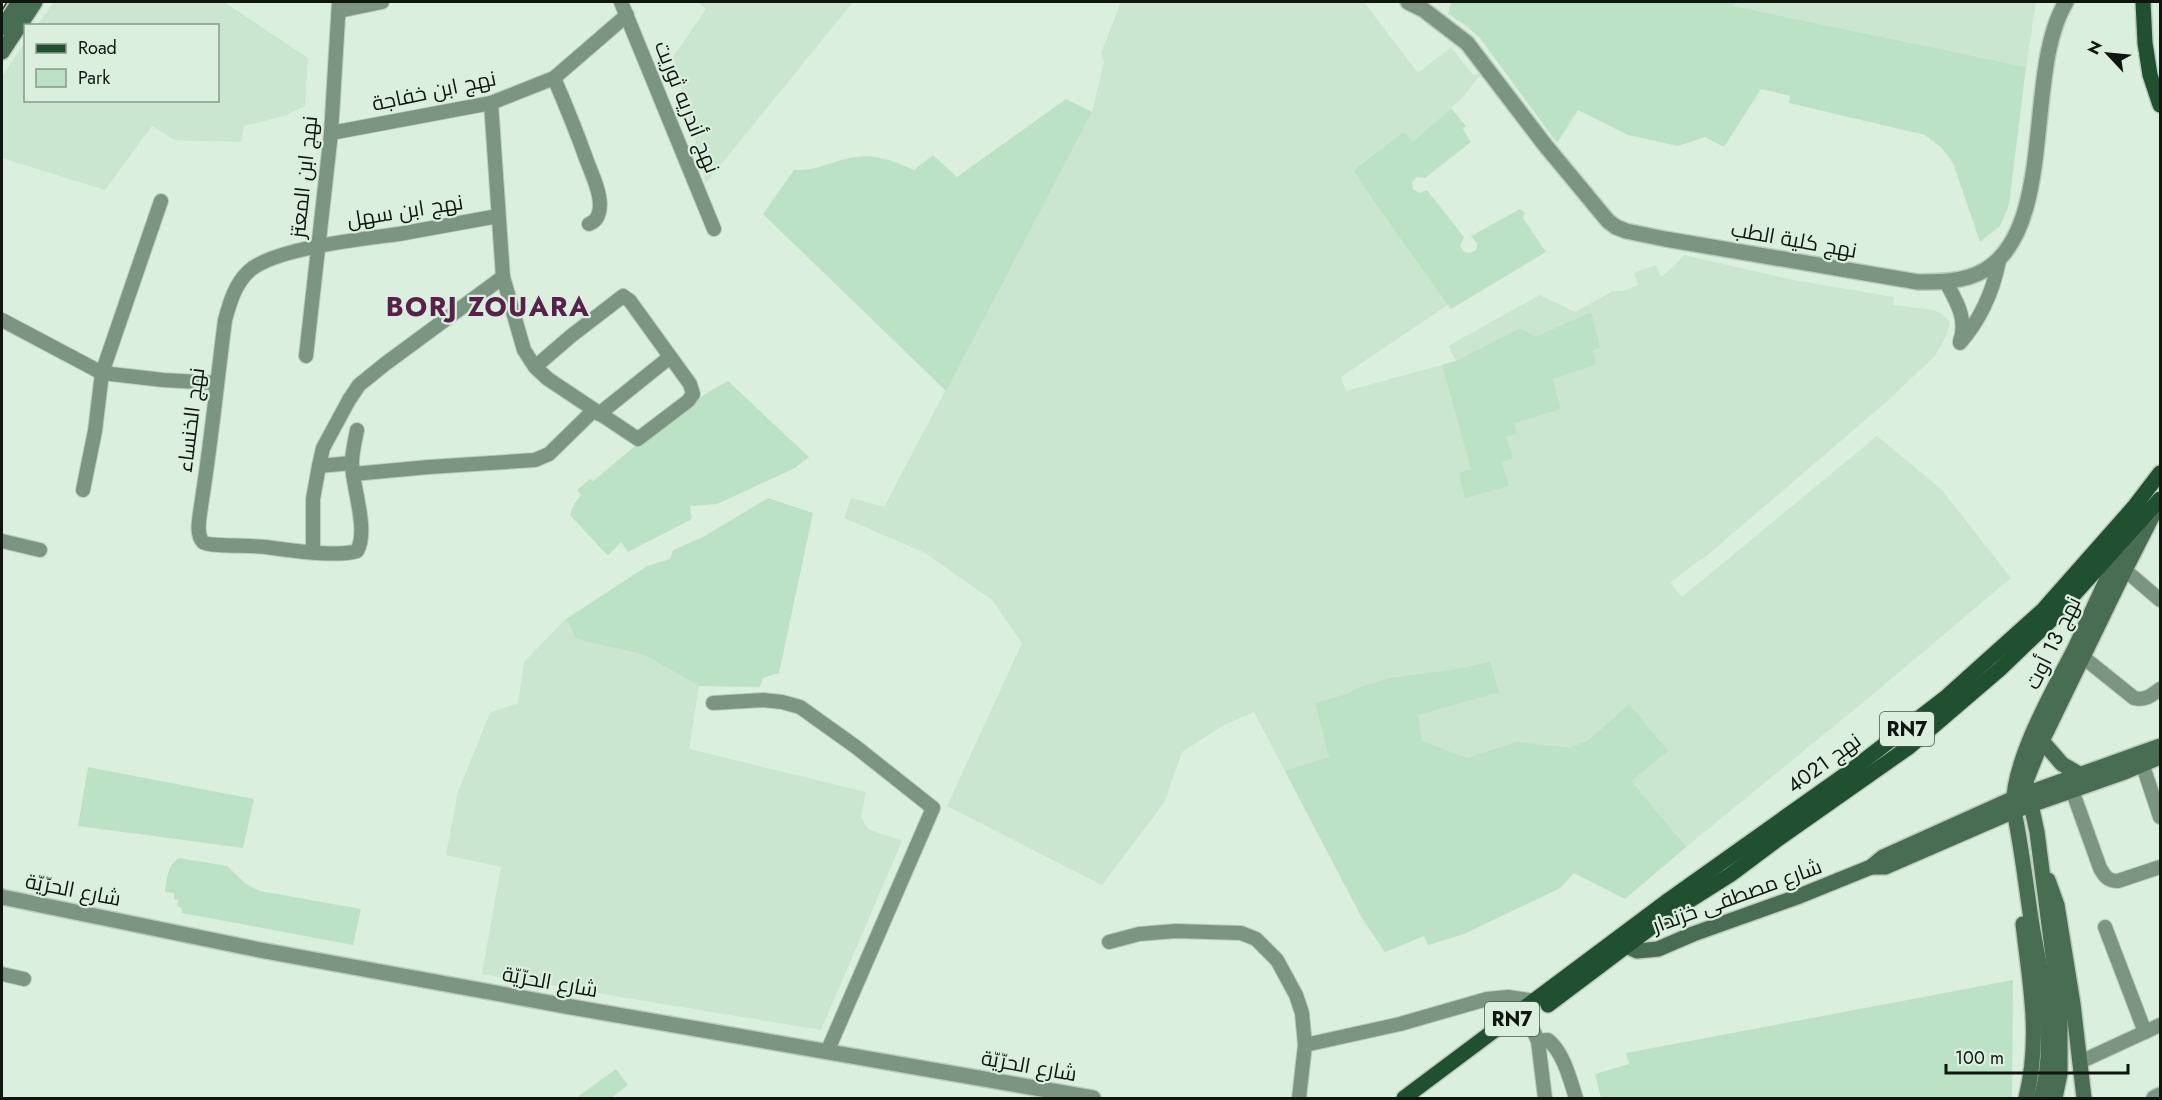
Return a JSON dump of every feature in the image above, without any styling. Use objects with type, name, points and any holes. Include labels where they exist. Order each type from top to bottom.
[{"type":"main road","points":[[2,28],[19,2]]},
{"type":"main road","points":[[2,52],[35,2]]},
{"type":"main road","points":[[2146,6],[2145,43],[2150,75],[2160,105]]},
{"type":"main road","name":"نهج 13 أوت","points":[[2019,836],[2013,805],[2015,779],[2029,743],[2125,540],[2160,477]]},
{"type":"main road","name":"نهج 4021","points":[[1623,942],[1670,899],[1853,769],[1945,698],[2043,610],[2160,477]]},
{"type":"main road","points":[[2055,1098],[2060,1074],[2061,1019],[2038,854],[2037,832],[2026,781],[2042,741],[2124,570],[2160,504]]},
{"type":"main road","name":"نهج 4021","points":[[1623,942],[1730,875],[1909,747],[2000,669],[2052,619],[2160,504]]},
{"type":"main road","points":[[2042,741],[2062,764],[2079,774]]},
{"type":"main road","points":[[2029,799],[2072,790],[2141,759],[2160,746]]},
{"type":"main road","points":[[2029,799],[2079,774],[2141,759],[2160,757]]},
{"type":"main road","name":"شارع مصطفى خزندار","points":[[1623,942],[1638,951],[1658,949],[1693,933],[1797,897],[1871,867],[1883,857],[2029,799]]},
{"type":"main road","points":[[2019,836],[2016,861],[2035,1035],[2033,1065],[2026,1098]]},
{"type":"main road","points":[[2019,836],[2048,1022],[2048,1068],[2041,1098]]},
{"type":"main road","points":[[2038,854],[2057,905],[2084,1098]]},
{"type":"main road","name":"RN7","points":[[1404,1098],[1535,1001],[1623,942]]},
{"type":"main road","name":"RN7","points":[[1419,1098],[1528,1019],[1623,942]]},
{"type":"street","points":[[339,6],[382,2]]},
{"type":"street","name":"نهج أندريه ثوريت","points":[[621,2],[714,229]]},
{"type":"street","name":"نهج كلية الطب","points":[[1408,2],[1424,10],[1467,43],[1545,145],[1608,221],[1616,227],[1665,239],[1918,282],[1965,279],[1983,271],[1999,261],[2021,227],[2028,200],[2048,52],[2056,23],[2066,2]]},
{"type":"street","name":"نهج ابن المعتز","points":[[306,356],[331,133],[339,6]]},
{"type":"street","name":"نهج ابن خفاجة","points":[[331,133],[491,103],[554,78],[627,15]]},
{"type":"street","points":[[554,78],[600,198],[600,211],[597,218],[589,224]]},
{"type":"street","points":[[491,103],[503,277],[524,350],[535,367],[548,379],[638,440],[688,401],[693,394],[690,384],[630,301],[623,296],[535,367]]},
{"type":"street","points":[[83,490],[95,431],[102,373],[161,201]]},
{"type":"street","name":"نهج ابن سهل","points":[[319,246],[498,216]]},
{"type":"street","name":"نهج الخنساء","points":[[313,552],[250,545],[212,546],[203,542],[199,536],[199,519],[208,465],[225,320],[231,298],[238,284],[250,270],[262,263],[319,246]]},
{"type":"street","points":[[1946,282],[1963,316],[1964,325],[1960,343],[1974,324],[1989,296],[1999,261]]},
{"type":"street","points":[[357,430],[353,469],[359,512],[359,547],[353,552],[313,552],[313,499],[323,448],[359,385],[503,277]]},
{"type":"street","points":[[2,320],[102,373],[217,383]]},
{"type":"street","points":[[319,466],[353,469],[429,467],[535,460],[549,454],[596,412],[669,357]]},
{"type":"street","points":[[2,541],[40,550]]},
{"type":"street","points":[[2124,570],[2160,600]]},
{"type":"street","points":[[2083,657],[2134,698],[2149,697],[2160,689]]},
{"type":"street","points":[[713,703],[763,700],[800,707],[865,754],[933,808],[827,1052]]},
{"type":"street","points":[[2141,759],[2160,817]]},
{"type":"street","points":[[2072,790],[2100,868],[2105,876],[2112,881],[2118,881],[2160,867]]},
{"type":"street","name":"شارع الحرّيّة","points":[[2,897],[255,949],[1093,1098]]},
{"type":"street","points":[[2105,927],[2145,1032]]},
{"type":"street","points":[[1109,942],[1139,934],[1176,931],[1241,933],[1256,939],[1277,960],[1296,995],[1305,1028],[1299,1098]]},
{"type":"street","points":[[2,974],[24,979]]},
{"type":"street","points":[[1305,1045],[1390,1026],[1487,999],[1508,997],[1535,1001]]},
{"type":"street","points":[[1528,1019],[1538,1041],[1545,1098]]},
{"type":"street","points":[[2080,1062],[2160,1025]]},
{"type":"street","points":[[1538,1041],[1548,1040],[1554,1046],[1565,1066],[1576,1098]]},
{"type":"street","points":[[2154,1098],[2160,1095]]},
{"type":"shaded area","points":[[224,2],[308,58],[305,106],[284,116],[244,126],[241,142],[174,140],[152,126],[105,190],[2,158],[2,76],[24,43],[24,102],[219,102],[219,24],[38,24],[53,3]]},
{"type":"shaded area","points":[[697,2],[853,2],[706,183],[673,57],[706,9]]},
{"type":"shaded area","points":[[1121,2],[1364,2],[1418,73],[1451,47],[1473,75],[1481,74],[1463,97],[1412,143],[1404,132],[1361,183],[1449,304],[1341,377],[1346,391],[1456,361],[1448,346],[1540,295],[1575,312],[1613,291],[1623,291],[1638,285],[1634,273],[1656,265],[1661,277],[1684,255],[1793,280],[1894,297],[1893,305],[1934,310],[1950,322],[1947,334],[1935,356],[1885,403],[1704,558],[1670,583],[1682,597],[1877,436],[1942,490],[2011,578],[1625,899],[1574,873],[1560,888],[1464,934],[1428,945],[1424,936],[1385,952],[1362,918],[1254,712],[1222,726],[1182,752],[1164,803],[1102,885],[947,806],[1022,643],[992,600],[925,553],[844,518],[851,498],[884,507],[1092,112],[1104,62],[1101,53]]},
{"type":"shaded area","points":[[1733,2],[2036,2],[2026,67],[1733,6]]},
{"type":"shaded area","points":[[566,619],[576,639],[644,655],[699,686],[689,749],[866,792],[861,817],[868,829],[902,841],[821,1030],[482,974],[501,867],[446,855],[458,792],[490,713],[518,703],[524,662]]},
{"type":"green space","points":[[1451,2],[1733,2],[1733,6],[2026,67],[2009,205],[2000,226],[1980,242],[1953,163],[1942,148],[1925,135],[1789,103],[1790,96],[1761,89],[1724,147],[1705,137],[1678,146],[1628,135],[1578,110],[1557,143],[1480,38],[1448,14]]},
{"type":"green space","points":[[1066,99],[1092,112],[946,391],[763,214],[794,170],[815,168],[854,157],[881,158],[914,170],[933,155],[957,177]]},
{"type":"green space","points":[[1451,108],[1466,126],[1463,129],[1471,142],[1425,178],[1416,177],[1412,183],[1413,189],[1419,193],[1427,190],[1464,237],[1460,246],[1464,252],[1470,253],[1476,250],[1477,243],[1471,236],[1520,209],[1525,213],[1523,218],[1546,252],[1451,309],[1354,170],[1404,132],[1413,142]]},
{"type":"green space","points":[[1591,312],[1600,348],[1593,350],[1596,364],[1553,379],[1560,409],[1514,423],[1517,434],[1506,437],[1513,458],[1502,462],[1509,486],[1465,498],[1459,473],[1471,469],[1442,365],[1456,361],[1520,328],[1536,337]]},
{"type":"green space","points":[[728,381],[809,457],[795,468],[717,504],[690,506],[692,519],[628,552],[621,542],[608,556],[570,515],[581,495],[577,490],[590,479],[593,481],[675,415]]},
{"type":"green space","points":[[768,498],[813,513],[779,673],[763,678],[760,687],[699,686],[644,655],[576,639],[566,619],[647,566],[670,559],[673,550],[703,537]]},
{"type":"green space","points":[[1490,662],[1499,692],[1418,715],[1422,741],[1467,758],[1517,742],[1570,748],[1589,740],[1629,704],[1668,751],[1631,781],[1686,847],[1625,899],[1574,873],[1560,888],[1464,934],[1428,945],[1424,936],[1385,952],[1362,918],[1285,771],[1329,757],[1315,703],[1390,678]]},
{"type":"green space","points":[[88,767],[254,799],[243,848],[78,826]]},
{"type":"green space","points":[[179,858],[227,866],[246,884],[260,891],[361,909],[353,945],[182,913],[182,908],[177,906],[178,900],[174,899],[174,893],[165,892],[170,868]]},
{"type":"green space","points":[[2013,980],[2012,1098],[1601,1098],[1595,1074],[1629,1064],[1626,1053]]},
{"type":"green space","points":[[616,1069],[628,1085],[611,1098],[576,1098]]},
{"type":"tram line","points":[[2,10],[7,2]]},
{"type":"district","name":"BORJ ZOUARA","points":[[488,306]]}]
